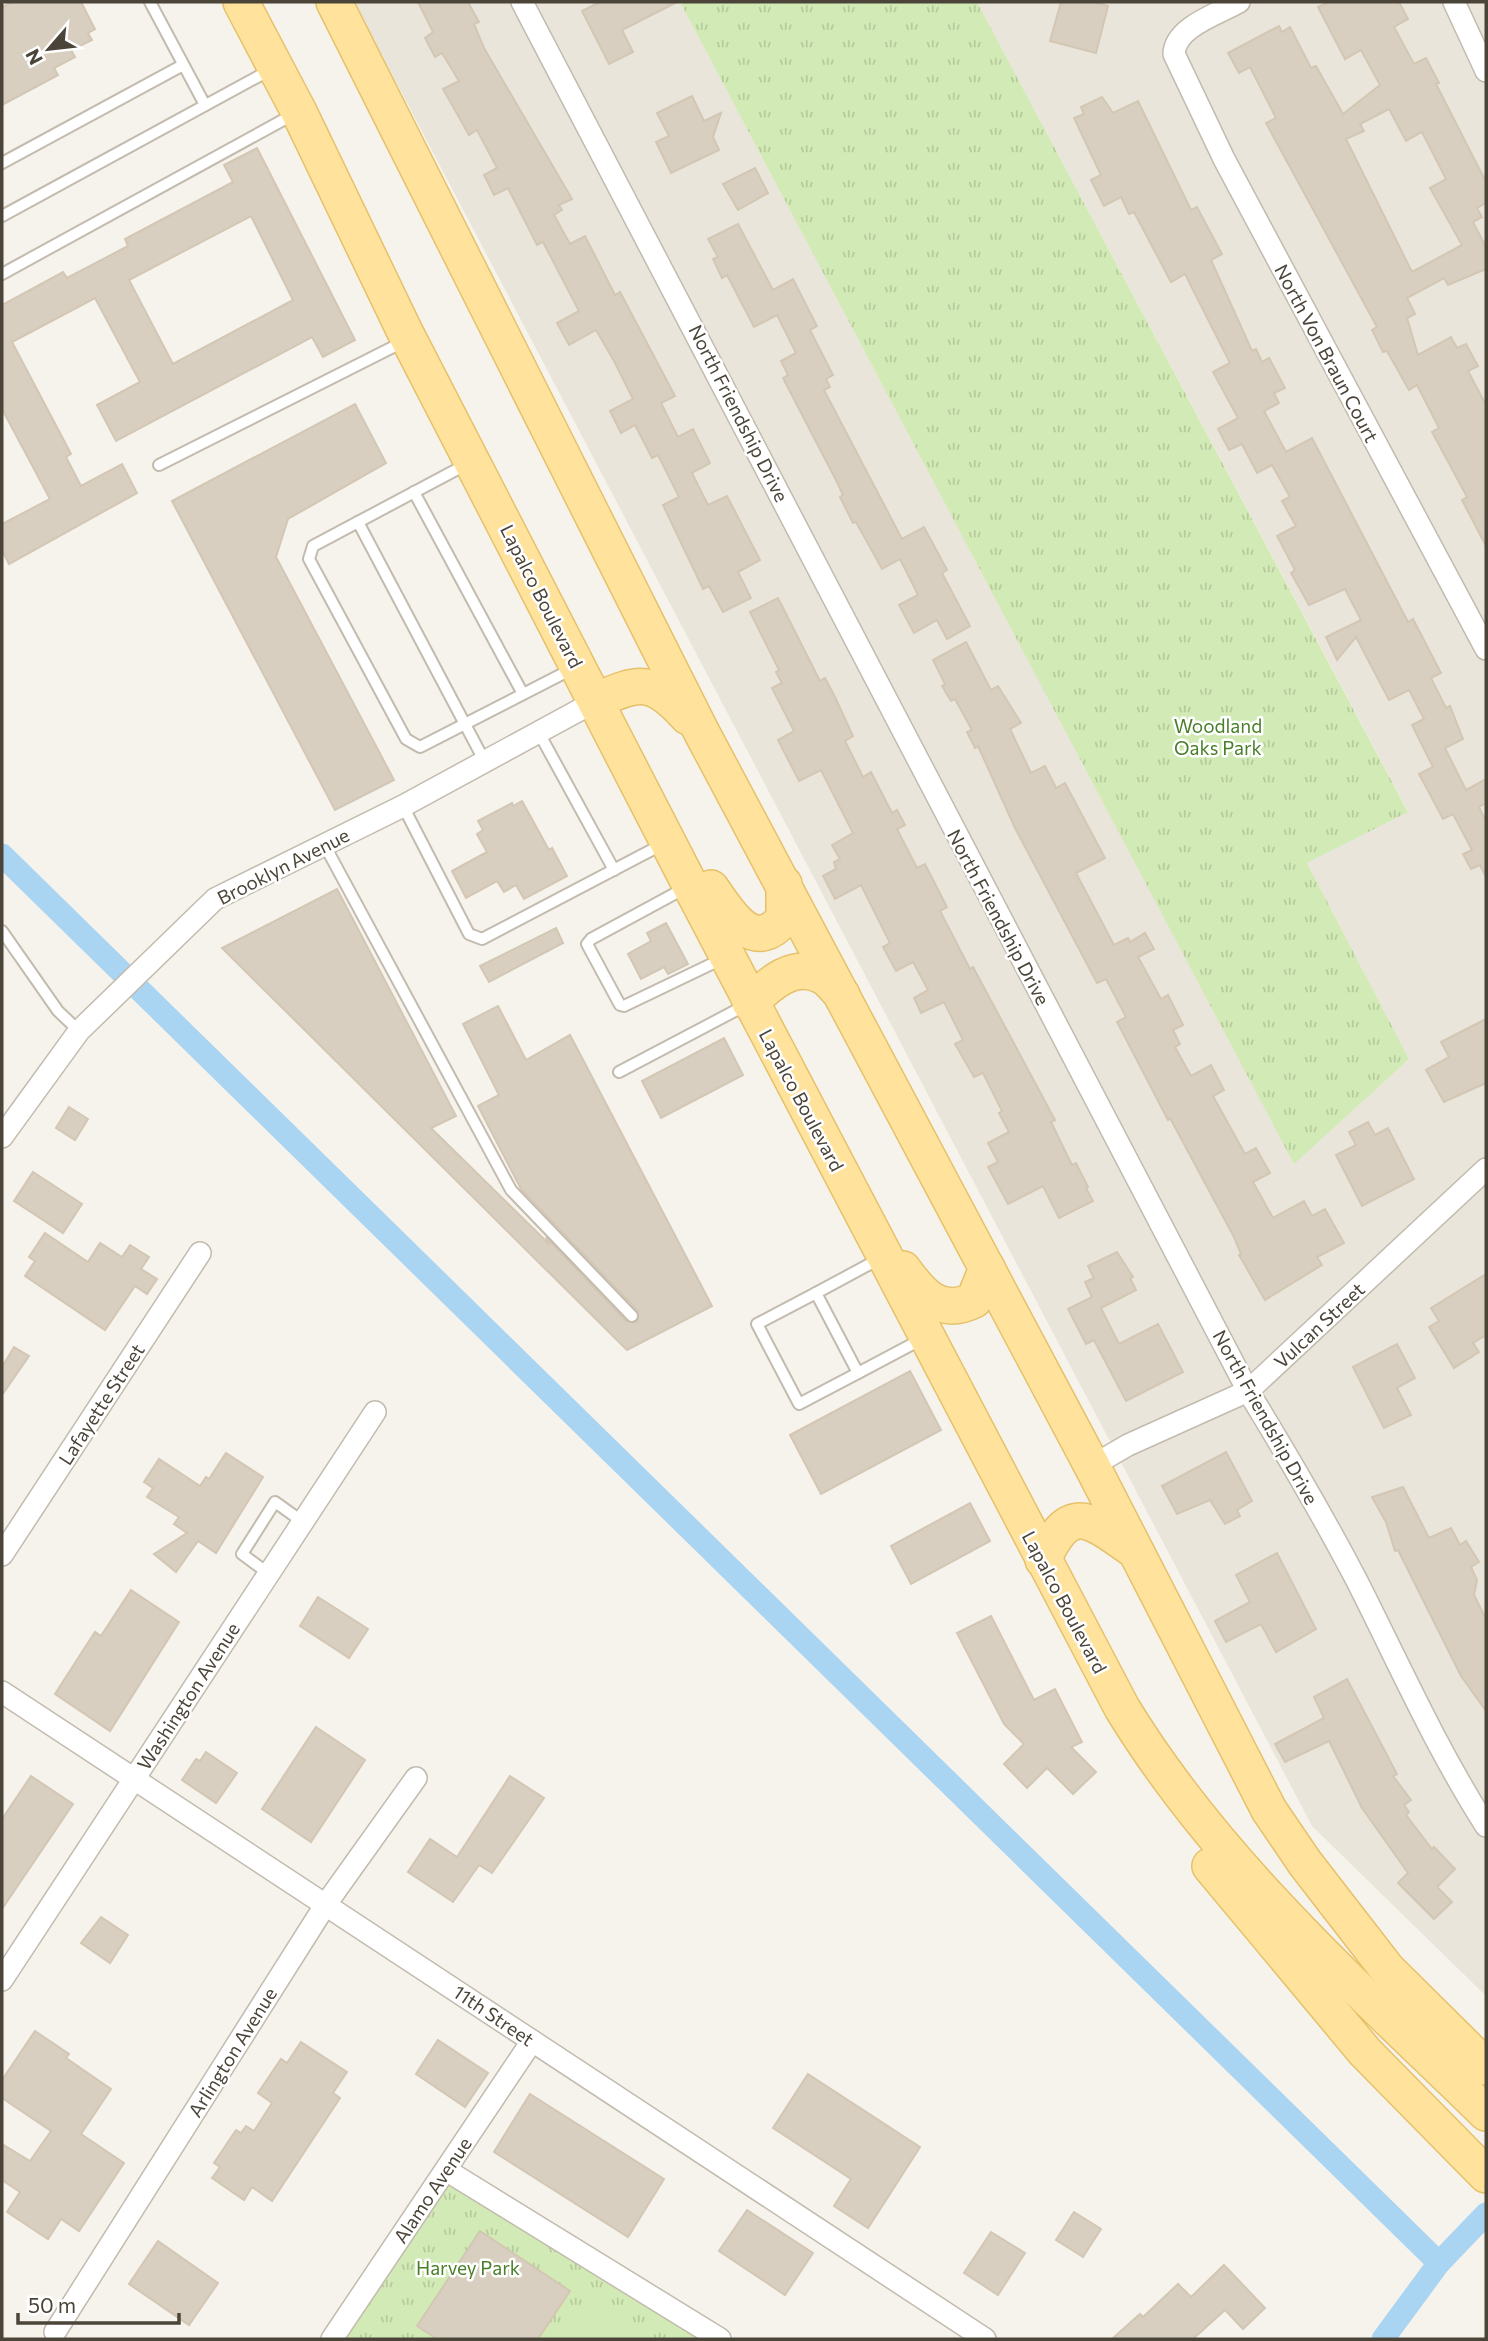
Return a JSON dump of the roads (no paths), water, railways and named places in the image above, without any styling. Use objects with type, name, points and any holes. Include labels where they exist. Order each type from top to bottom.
[{"type":"main road","name":"Lapalco Boulevard","points":[[241,2],[299,112],[408,339],[667,842],[1097,1663],[1165,1775],[1224,1850],[1486,2113]]},
{"type":"main road","points":[[334,2],[702,733],[1092,1466],[1269,1810],[1305,1863],[1387,1969],[1486,2067]]},
{"type":"main road","points":[[596,701],[629,685],[651,688],[671,698],[702,733]]},
{"type":"main road","points":[[637,782],[669,823],[738,927],[757,933],[778,926],[785,910],[784,884]]},
{"type":"main road","points":[[750,1003],[780,978],[795,971],[822,975],[842,995]]},
{"type":"main road","points":[[859,1209],[922,1296],[936,1303],[962,1306],[974,1300],[987,1268]]},
{"type":"main road","points":[[1043,1560],[1053,1538],[1066,1526],[1084,1520],[1095,1522],[1133,1550]]},
{"type":"main road","points":[[1097,1663],[1109,1710],[1135,1758],[1186,1836],[1365,2052],[1482,2169]]},
{"type":"street","name":"North Friendship Drive","points":[[522,2],[733,398],[927,780],[1248,1391],[1297,1471],[1460,1786],[1486,1826]]},
{"type":"street","name":"North Von Braun Court","points":[[1239,2],[1182,34],[1175,43],[1174,54],[1224,159],[1486,649]]},
{"type":"street","points":[[1454,2],[1486,71]]},
{"type":"street","name":"Brooklyn Avenue","points":[[2,1137],[79,1031],[152,957],[215,899],[403,806],[596,701]]},
{"type":"street","name":"Vulcan Street","points":[[1092,1466],[1128,1445],[1248,1391],[1486,1169]]},
{"type":"street","name":"Lafayette Street","points":[[2,1555],[200,1253]]},
{"type":"street","name":"Washington Avenue","points":[[2,1980],[375,1412]]},
{"type":"street","name":"11th Street","points":[[2,1692],[985,2339]]},
{"type":"street","name":"Arlington Avenue","points":[[55,2332],[326,1904],[416,1778]]},
{"type":"street","name":"Alamo Avenue","points":[[332,2339],[532,2041]]},
{"type":"street","points":[[446,2170],[720,2339]]},
{"type":"lane","points":[[150,2],[205,105]]},
{"type":"lane","points":[[2,163],[183,65]]},
{"type":"lane","points":[[2,216],[276,67]]},
{"type":"lane","points":[[2,274],[299,112]]},
{"type":"lane","points":[[159,465],[408,339]]},
{"type":"lane","points":[[471,461],[313,546],[309,559],[406,739],[420,747],[578,666]]},
{"type":"lane","points":[[414,492],[523,694]]},
{"type":"lane","points":[[358,522],[485,762]]},
{"type":"lane","points":[[539,733],[614,870]]},
{"type":"lane","points":[[403,806],[469,934],[482,939],[667,842]]},
{"type":"lane","points":[[324,844],[511,1190],[632,1316]]},
{"type":"lane","points":[[690,886],[591,939],[587,944],[620,1005],[624,1006],[727,957]]},
{"type":"lane","points":[[2,931],[58,1011],[79,1031]]},
{"type":"lane","points":[[619,1072],[750,1003]]},
{"type":"lane","points":[[884,1257],[757,1324],[799,1404],[926,1337]]},
{"type":"lane","points":[[816,1293],[858,1373]]},
{"type":"lane","points":[[269,1573],[242,1554],[275,1502],[303,1522]]},
{"type":"waterway","points":[[2,855],[1439,2263]]},
{"type":"waterway","points":[[1383,2339],[1439,2263],[1486,2214]]},
{"type":"park label","name":"Woodland Oaks Park","points":[[1218,736]]},
{"type":"park label","name":"Harvey Park","points":[[468,2267]]}]
